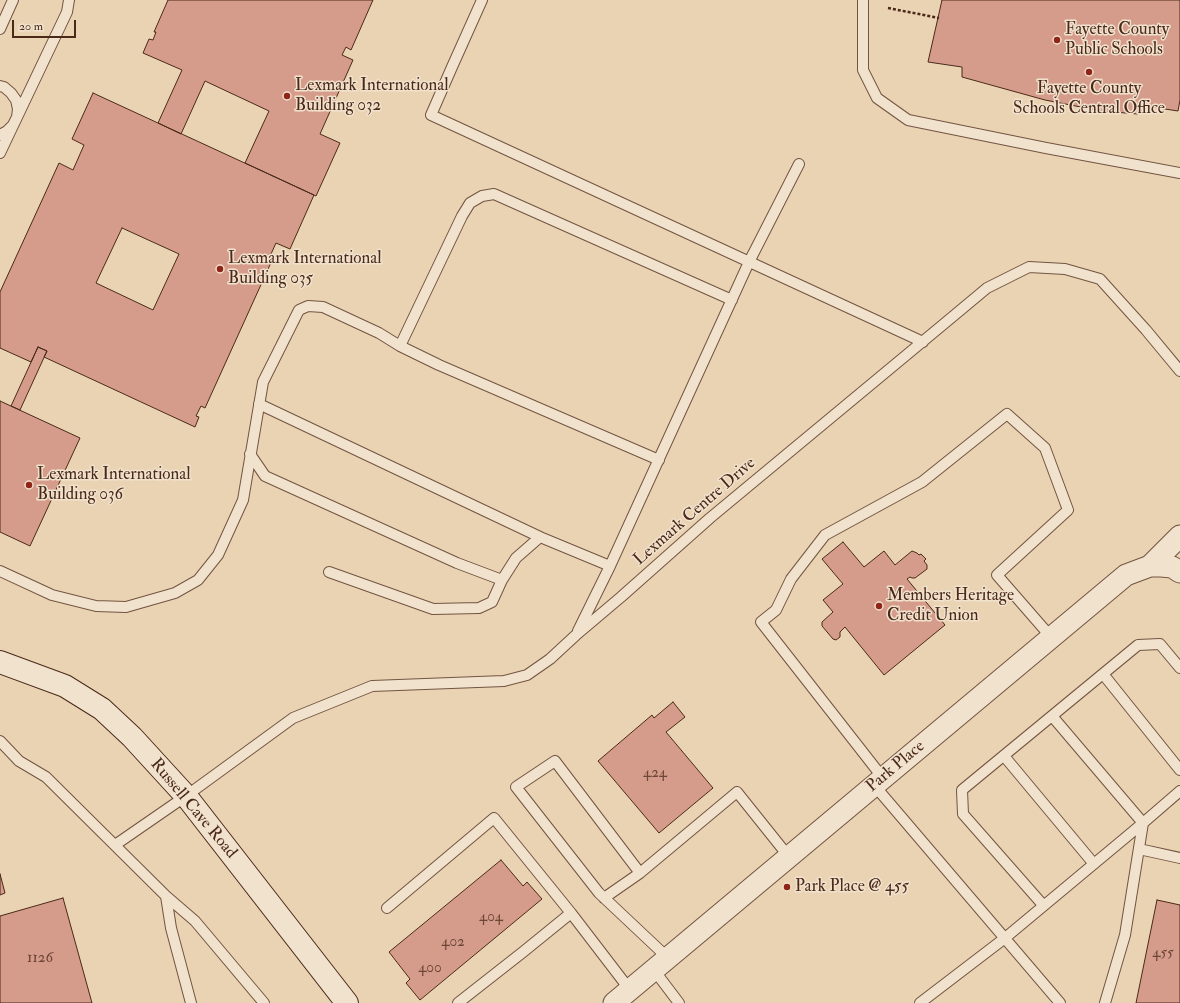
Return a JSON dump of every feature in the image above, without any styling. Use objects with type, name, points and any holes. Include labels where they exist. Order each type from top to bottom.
[{"type":"street","name":"Park Place","points":[[614,1003],[1126,575],[1150,566],[1180,536]]},
{"type":"street","points":[[1150,566],[1172,568],[1180,572]]},
{"type":"street","name":"Russell Cave Road","points":[[0,662],[65,686],[102,710],[132,737],[186,796],[347,1003]]},
{"type":"lane","points":[[0,29],[13,0]]},
{"type":"lane","points":[[0,153],[67,12],[69,0]]},
{"type":"lane","points":[[482,0],[432,115],[923,342]]},
{"type":"lane","points":[[862,0],[863,70],[877,98],[908,120],[1180,173]]},
{"type":"lane","points":[[0,86],[11,93],[16,100],[18,109],[17,117],[13,125],[0,135]]},
{"type":"lane","points":[[576,635],[610,566],[749,262],[799,164]]},
{"type":"lane","points":[[400,346],[462,216],[470,203],[482,196],[494,194],[732,300]]},
{"type":"lane","name":"Lexmark Centre Drive","points":[[115,845],[186,796],[293,718],[300,715],[372,686],[504,680],[527,675],[550,659],[710,518],[987,288],[1029,267],[1065,269],[1100,279],[1146,330],[1180,371]]},
{"type":"lane","points":[[0,571],[52,595],[96,606],[126,608],[175,593],[198,580],[218,555],[243,500],[263,382],[299,310],[308,306],[323,307],[379,333],[400,346],[439,365],[659,460]]},
{"type":"lane","points":[[259,404],[540,537],[610,566]]},
{"type":"lane","points":[[1051,638],[997,575],[1068,510],[1045,448],[1007,414],[922,482],[825,535],[791,579],[776,610],[761,622],[879,782],[1005,938],[1060,1003]]},
{"type":"lane","points":[[250,454],[265,476],[457,563],[502,580]]},
{"type":"lane","points":[[329,572],[432,609],[479,608],[492,602],[502,580],[516,558],[540,537]]},
{"type":"lane","points":[[1043,905],[964,814],[962,790],[1138,645],[1160,644],[1180,668]]},
{"type":"lane","points":[[1103,674],[1180,770]]},
{"type":"lane","points":[[1052,716],[1143,823],[1125,935],[1105,1003]]},
{"type":"lane","points":[[0,741],[19,761],[46,777],[166,896],[195,921],[264,1003]]},
{"type":"lane","points":[[1004,756],[1094,864]]},
{"type":"lane","points":[[640,873],[555,762],[516,787],[604,898],[661,964],[679,1003]]},
{"type":"lane","points":[[920,1003],[1005,938],[1180,791]]},
{"type":"lane","points":[[604,898],[640,873],[737,792],[789,857]]},
{"type":"lane","points":[[386,908],[494,818],[571,913],[630,990]]},
{"type":"lane","points":[[1139,849],[1180,858]]},
{"type":"lane","points":[[166,896],[171,928],[191,1003]]},
{"type":"lane","points":[[458,1003],[571,913]]},
{"type":"path","points":[[888,8],[939,18]]},
{"type":"building","name":"Lexmark International Building 032","points":[[168,0],[373,0],[351,50],[346,47],[342,55],[353,60],[320,134],[340,143],[316,196],[245,163],[269,111],[205,81],[181,134],[158,123],[182,70],[143,53],[149,39],[153,40],[156,32],[154,32]]},
{"type":"building","name":"Fayette County Public Schools","points":[[942,0],[1180,0],[1180,100],[1178,111],[1146,106],[1138,114],[1101,111],[1045,100],[962,77],[962,67],[928,62]]},
{"type":"building","name":"Lexmark International Building 035","points":[[93,93],[314,195],[290,249],[276,243],[271,254],[274,256],[205,408],[201,406],[196,416],[199,417],[195,427],[44,357],[47,351],[38,347],[31,362],[0,348],[0,292],[59,163],[73,170],[84,145],[72,139]],"holes":[[[122,228],[179,254],[153,310],[96,283]]]},
{"type":"building","points":[[38,347],[47,351],[20,410],[11,406]]},
{"type":"building","name":"Lexmark International Building 036","points":[[0,401],[80,438],[30,546],[0,532]]},
{"type":"building","name":"Members Heritage Credit Union","points":[[843,542],[864,567],[884,551],[895,565],[912,551],[919,555],[921,554],[926,559],[924,561],[927,565],[927,569],[915,578],[910,577],[907,579],[945,625],[884,675],[845,627],[840,632],[840,637],[836,640],[833,639],[822,626],[822,622],[833,612],[823,600],[843,584],[822,559]]},
{"type":"building","points":[[673,702],[685,717],[666,732],[713,788],[659,833],[598,761],[652,715],[654,718]]},
{"type":"building","points":[[501,860],[523,886],[527,882],[542,899],[420,1000],[406,983],[410,979],[389,952]]},
{"type":"building","points":[[0,874],[5,893],[0,895]]},
{"type":"building","points":[[63,898],[92,1003],[0,1003],[0,916]]},
{"type":"building","points":[[1157,900],[1180,905],[1180,1003],[1136,1003]]},
{"type":"place","name":"Fayette County Public Schools","points":[[1057,40]]},
{"type":"place","name":"Fayette County Schools Central Office","points":[[1089,72]]},
{"type":"place","name":"Lexmark International Building 032","points":[[287,96]]},
{"type":"place","name":"Lexmark International Building 035","points":[[220,269]]},
{"type":"place","name":"Lexmark International Building 036","points":[[29,485]]},
{"type":"place","name":"Members Heritage Credit Union","points":[[879,606]]},
{"type":"place","name":"Park Place @ 455","points":[[787,887]]}]
